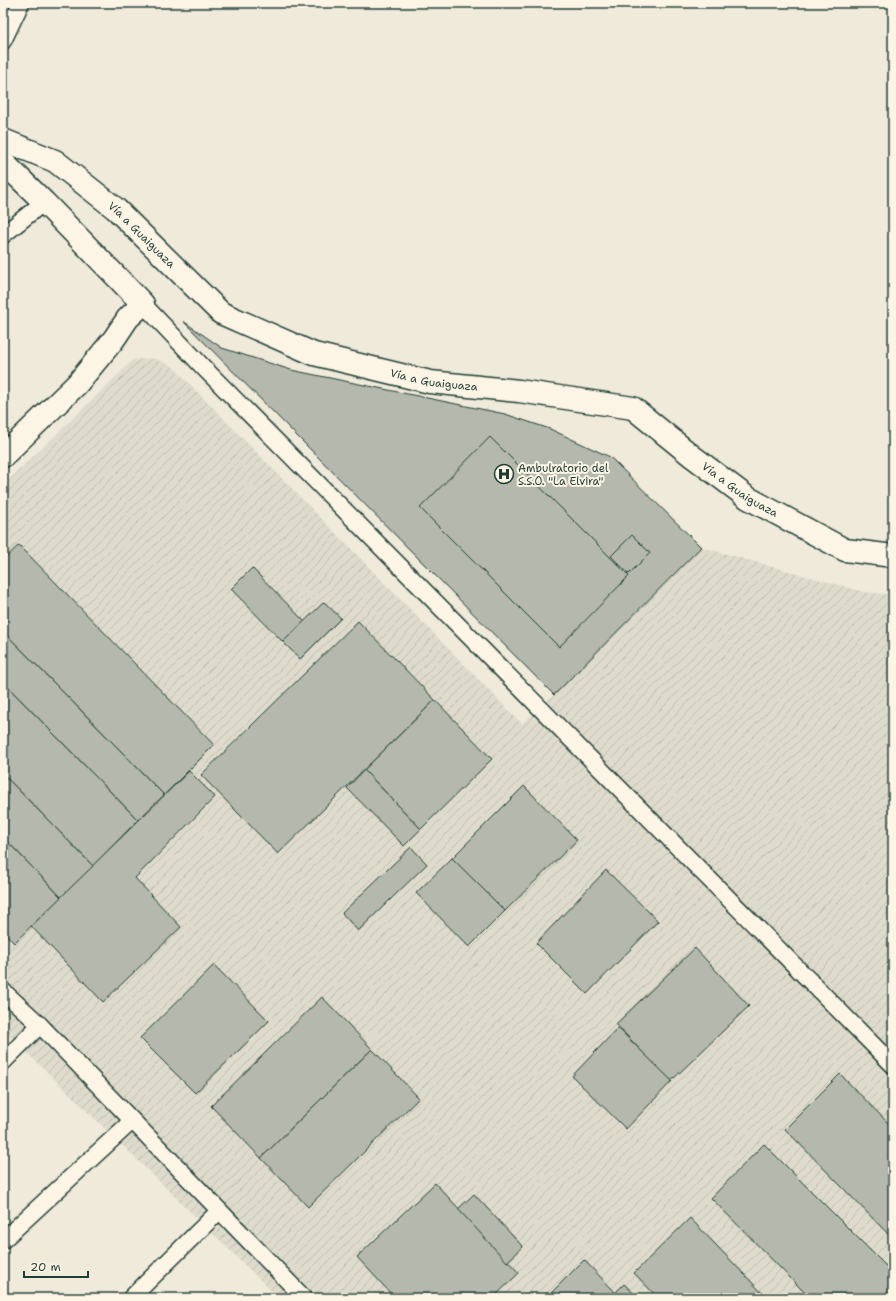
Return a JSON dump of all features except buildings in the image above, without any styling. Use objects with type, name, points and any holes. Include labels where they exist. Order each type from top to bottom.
[{"type":"main road","name":"Vía a Guaiguaza","points":[[3,140],[55,162],[116,209],[221,314],[314,354],[430,382],[519,391],[634,408],[692,456],[748,498],[844,550],[893,556]]},
{"type":"main road","points":[[3,162],[143,304],[128,318],[114,339],[77,384],[3,456]]},
{"type":"street","points":[[3,41],[21,3]]},
{"type":"street","points":[[3,236],[44,202]]},
{"type":"street","points":[[143,304],[220,384],[893,1065]]},
{"type":"street","points":[[3,991],[40,1025],[304,1298]]},
{"type":"street","points":[[3,1062],[40,1025]]},
{"type":"street","points":[[3,1240],[132,1121]]},
{"type":"street","points":[[131,1298],[219,1211]]},
{"type":"shaded area","points":[[153,358],[172,366],[522,724],[554,695],[701,547],[864,592],[893,595],[893,1298],[279,1298],[3,1029],[3,486],[133,360]]},
{"type":"place","name":"Ambulratorio del S.S.O. \"La Elvira\"","points":[[504,474]]}]
